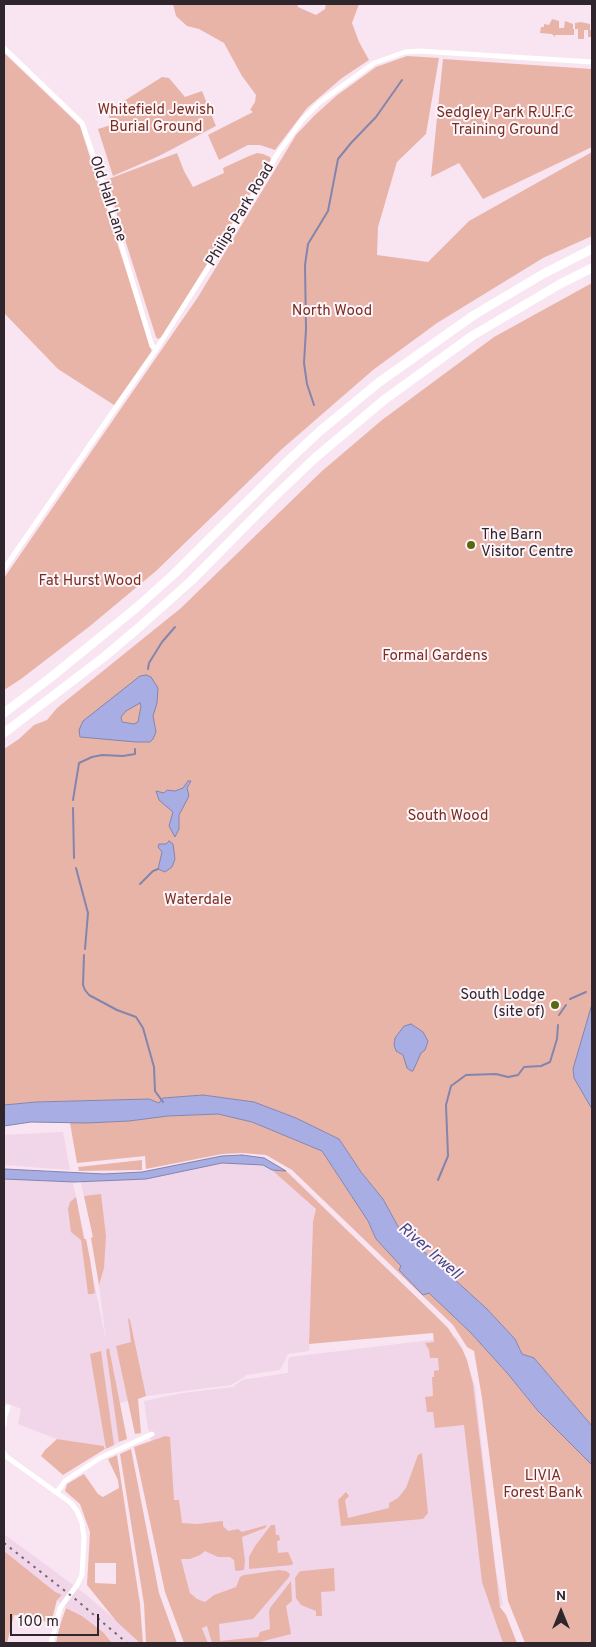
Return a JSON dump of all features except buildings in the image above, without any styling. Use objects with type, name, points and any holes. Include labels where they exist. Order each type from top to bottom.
[{"type":"highway","points":[[4,713],[65,667],[136,608],[174,574],[320,430],[378,383],[474,315],[536,278],[592,249]]},
{"type":"highway","points":[[4,733],[90,668],[136,630],[191,581],[315,458],[384,400],[472,336],[560,284],[592,268]]},
{"type":"street","name":"Old Hall Lane","points":[[4,48],[82,123],[102,181],[152,346],[157,348]]},
{"type":"street","name":"Philips Park Road","points":[[4,569],[157,348],[250,202],[276,156],[302,120],[320,102],[374,63],[405,52],[419,51],[592,62]]},
{"type":"street","points":[[4,1425],[8,1407]]},
{"type":"street","points":[[57,1492],[65,1481],[100,1458],[152,1434]]},
{"type":"street","points":[[4,1452],[7,1457],[71,1503],[82,1523],[84,1538],[83,1569],[77,1585],[63,1602],[56,1615],[51,1643]]},
{"type":"shaded area","points":[[63,1132],[70,1170],[4,1165],[4,1135]]},
{"type":"shaded area","points":[[222,1155],[265,1157],[287,1171],[318,1201],[313,1221],[309,1351],[288,1354],[280,1370],[247,1375],[231,1385],[146,1396],[117,1404],[122,1440],[114,1445],[104,1446],[57,1439],[18,1424],[21,1409],[4,1402],[4,1168],[71,1173],[106,1340],[93,1238],[79,1173],[139,1172]]},
{"type":"shaded area","points":[[456,1337],[463,1349],[475,1386],[495,1566],[503,1605],[493,1608],[505,1643],[208,1643],[190,1593],[181,1559],[148,1428],[144,1401],[183,1393],[233,1387],[242,1380],[288,1373],[288,1360],[290,1357]]},
{"type":"shaded area","points":[[4,1534],[84,1593],[143,1643],[112,1643],[103,1632],[82,1616],[66,1608],[30,1576],[4,1557]]},
{"type":"green space","points":[[173,4],[297,4],[298,7],[316,15],[325,9],[326,4],[359,4],[352,23],[359,42],[369,60],[342,78],[307,108],[275,150],[260,145],[248,145],[219,160],[208,135],[253,112],[250,110],[255,102],[256,95],[242,76],[224,43],[199,29],[187,26],[176,16]]},
{"type":"green space","points":[[552,19],[559,21],[559,28],[564,28],[565,21],[573,24],[574,35],[555,35],[555,37],[552,34],[540,33],[541,27],[544,27],[544,24],[549,25]]},
{"type":"green space","points":[[575,23],[590,24],[592,37],[588,37],[588,30],[584,30],[584,39],[578,39],[578,29],[575,29]]},
{"type":"green space","points":[[4,53],[80,126],[152,352],[114,405],[58,369],[4,313]]},
{"type":"green space","name":"North Wood","points":[[407,56],[439,58],[426,134],[397,162],[378,227],[377,255],[428,262],[469,221],[592,152],[592,236],[543,258],[437,323],[373,370],[282,449],[156,571],[90,626],[4,690],[4,578],[198,297],[296,135],[336,96],[376,67]]},
{"type":"green space","name":"Sedgley Park R.U.F.C Training Ground","points":[[443,59],[592,69],[592,147],[483,199],[459,163],[431,177]]},
{"type":"green space","name":"Whitefield Jewish Burial Ground","points":[[162,77],[169,78],[185,97],[202,91],[216,126],[159,156],[113,176],[98,129],[111,125],[108,111]]},
{"type":"green space","points":[[177,153],[193,187],[224,173],[223,168],[257,153],[270,157],[271,160],[162,337],[158,339],[106,180]]},
{"type":"green space","name":"Waterdale","points":[[592,283],[592,1426],[534,1358],[522,1354],[515,1339],[486,1308],[400,1230],[383,1199],[361,1172],[339,1139],[296,1118],[254,1102],[203,1095],[163,1098],[160,1103],[149,1099],[36,1102],[4,1105],[4,749],[19,739],[34,725],[47,720],[57,708],[181,608],[322,471],[382,420],[494,337]]},
{"type":"green space","name":"LIVIA Forest Bank","points":[[218,1114],[252,1122],[322,1151],[368,1221],[376,1239],[471,1333],[538,1411],[592,1465],[592,1643],[525,1643],[508,1601],[482,1398],[474,1351],[467,1347],[453,1325],[292,1170],[266,1155],[242,1153],[222,1154],[146,1169],[145,1156],[77,1163],[70,1123],[129,1121],[168,1116]]},
{"type":"green space","points":[[142,1160],[142,1170],[79,1171],[78,1167]]},
{"type":"green space","points":[[272,1170],[286,1171],[448,1328],[462,1349],[473,1384],[500,1607],[506,1615],[517,1643],[503,1643],[482,1582],[464,1425],[435,1428],[433,1412],[427,1412],[425,1397],[433,1396],[432,1377],[434,1377],[434,1371],[439,1370],[438,1358],[430,1358],[429,1350],[425,1343],[434,1342],[433,1333],[309,1344],[313,1221],[316,1209]]},
{"type":"green space","points":[[101,1194],[106,1236],[104,1268],[99,1285],[91,1238],[93,1237],[84,1196]]},
{"type":"green space","points":[[76,1197],[90,1259],[95,1293],[92,1294],[88,1294],[81,1240],[71,1232],[68,1209],[70,1202]]},
{"type":"green space","points":[[128,1318],[146,1396],[138,1399],[141,1433],[135,1434],[116,1346],[131,1342]]},
{"type":"green space","points":[[109,1348],[127,1439],[119,1442],[106,1350]]},
{"type":"green space","points":[[101,1351],[114,1445],[106,1449],[90,1354]]},
{"type":"green space","points":[[165,1436],[170,1437],[174,1500],[179,1500],[182,1523],[197,1524],[223,1521],[223,1526],[228,1531],[238,1529],[242,1532],[267,1525],[265,1528],[242,1537],[245,1561],[244,1570],[235,1570],[234,1560],[230,1557],[218,1557],[205,1551],[190,1559],[181,1559],[190,1593],[197,1599],[205,1602],[214,1595],[236,1587],[240,1577],[244,1575],[279,1570],[290,1574],[253,1619],[219,1624],[220,1641],[258,1637],[260,1632],[270,1629],[270,1608],[291,1581],[292,1601],[286,1606],[291,1634],[256,1643],[212,1643],[207,1626],[202,1628],[208,1643],[184,1643],[165,1592],[134,1447]]},
{"type":"green space","points":[[57,1439],[104,1446],[105,1449],[63,1475],[41,1456]]},
{"type":"green space","points":[[131,1449],[159,1593],[177,1643],[146,1643],[144,1604],[120,1454]]},
{"type":"green space","points":[[422,1453],[428,1513],[423,1519],[341,1526],[338,1500],[346,1492],[349,1496],[345,1500],[348,1518],[389,1508],[389,1503],[398,1498],[406,1488],[418,1455]]},
{"type":"green space","points":[[117,1455],[140,1604],[143,1643],[140,1643],[117,1622],[87,1585],[90,1532],[80,1504],[65,1491],[67,1484],[84,1474],[98,1494],[103,1497],[119,1488],[118,1480],[108,1459]],"holes":[[[95,1563],[116,1563],[116,1584],[95,1583]]]},
{"type":"green space","points":[[271,1525],[275,1525],[276,1535],[279,1535],[280,1540],[277,1541],[278,1553],[288,1552],[293,1563],[292,1565],[249,1569],[249,1557]]},
{"type":"green space","points":[[4,1551],[55,1592],[62,1595],[57,1600],[51,1623],[14,1615],[7,1643],[4,1643]]},
{"type":"green space","points":[[334,1568],[335,1591],[321,1592],[322,1616],[316,1616],[316,1611],[301,1605],[296,1598],[295,1578],[302,1571]]},
{"type":"green space","points":[[66,1608],[82,1616],[103,1632],[112,1643],[56,1643]]},
{"type":"water","points":[[146,675],[151,677],[158,688],[157,703],[153,716],[156,732],[153,739],[150,742],[136,742],[80,737],[79,730],[83,721],[140,676]],"holes":[[[140,703],[138,722],[134,724],[122,722],[121,717],[126,711]]]},
{"type":"water","points":[[188,781],[191,781],[187,788],[189,796],[179,815],[179,829],[175,837],[169,826],[173,812],[159,800],[156,791],[164,793],[167,790],[175,791],[183,788]]},
{"type":"water","points":[[169,841],[173,844],[175,859],[172,867],[165,872],[158,869],[162,852],[158,847],[159,844],[166,844]]},
{"type":"water","points":[[592,1004],[592,1109],[574,1078],[573,1069]]},
{"type":"water","points":[[411,1024],[423,1032],[428,1041],[413,1071],[407,1068],[403,1055],[396,1051],[394,1045],[395,1038],[404,1026]]},
{"type":"water","points":[[203,1095],[254,1102],[296,1118],[339,1139],[361,1172],[383,1199],[400,1230],[486,1308],[515,1339],[522,1354],[534,1358],[592,1426],[592,1465],[538,1411],[471,1333],[429,1293],[423,1295],[399,1270],[401,1266],[376,1239],[368,1221],[322,1151],[252,1122],[218,1114],[87,1123],[31,1122],[4,1126],[4,1105],[36,1102],[149,1099],[159,1103],[163,1098]]},
{"type":"water","points":[[242,1155],[264,1158],[286,1171],[272,1170],[263,1165],[222,1163],[146,1179],[74,1182],[4,1179],[4,1169],[104,1174],[142,1172],[222,1156]]},
{"type":"waterway","points":[[314,405],[307,384],[304,363],[306,329],[305,265],[308,244],[328,211],[338,159],[376,117],[402,80]]},
{"type":"waterway","points":[[148,669],[149,663],[162,642],[175,627]]},
{"type":"waterway","points":[[73,800],[79,763],[102,755],[123,756],[135,754],[135,749]]},
{"type":"waterway","points":[[73,808],[74,858]]},
{"type":"waterway","points":[[76,868],[88,913],[85,949]]},
{"type":"waterway","points":[[140,884],[153,871],[158,869]]},
{"type":"waterway","points":[[84,955],[83,985],[89,995],[117,1010],[136,1017],[143,1028],[154,1067],[155,1091],[163,1102]]},
{"type":"waterway","points":[[570,999],[586,992]]},
{"type":"waterway","points":[[559,1015],[566,1005]]},
{"type":"waterway","points":[[438,1180],[448,1156],[446,1105],[451,1086],[466,1075],[496,1074],[508,1077],[518,1075],[524,1067],[541,1066],[550,1062],[557,1039],[558,1025]]},
{"type":"railway","points":[[4,1543],[127,1643]]},
{"type":"place","name":"The Barn Visitor Centre","points":[[471,545]]},
{"type":"place","name":"South Lodge (site of)","points":[[555,1005]]},
{"type":"park label","name":"Fat Hurst Wood","points":[[90,582]]},
{"type":"park label","name":"Formal Gardens","points":[[435,657]]},
{"type":"park label","name":"South Wood","points":[[448,817]]},
{"type":"water label","name":"River Irwell","points":[[429,1252]]}]
